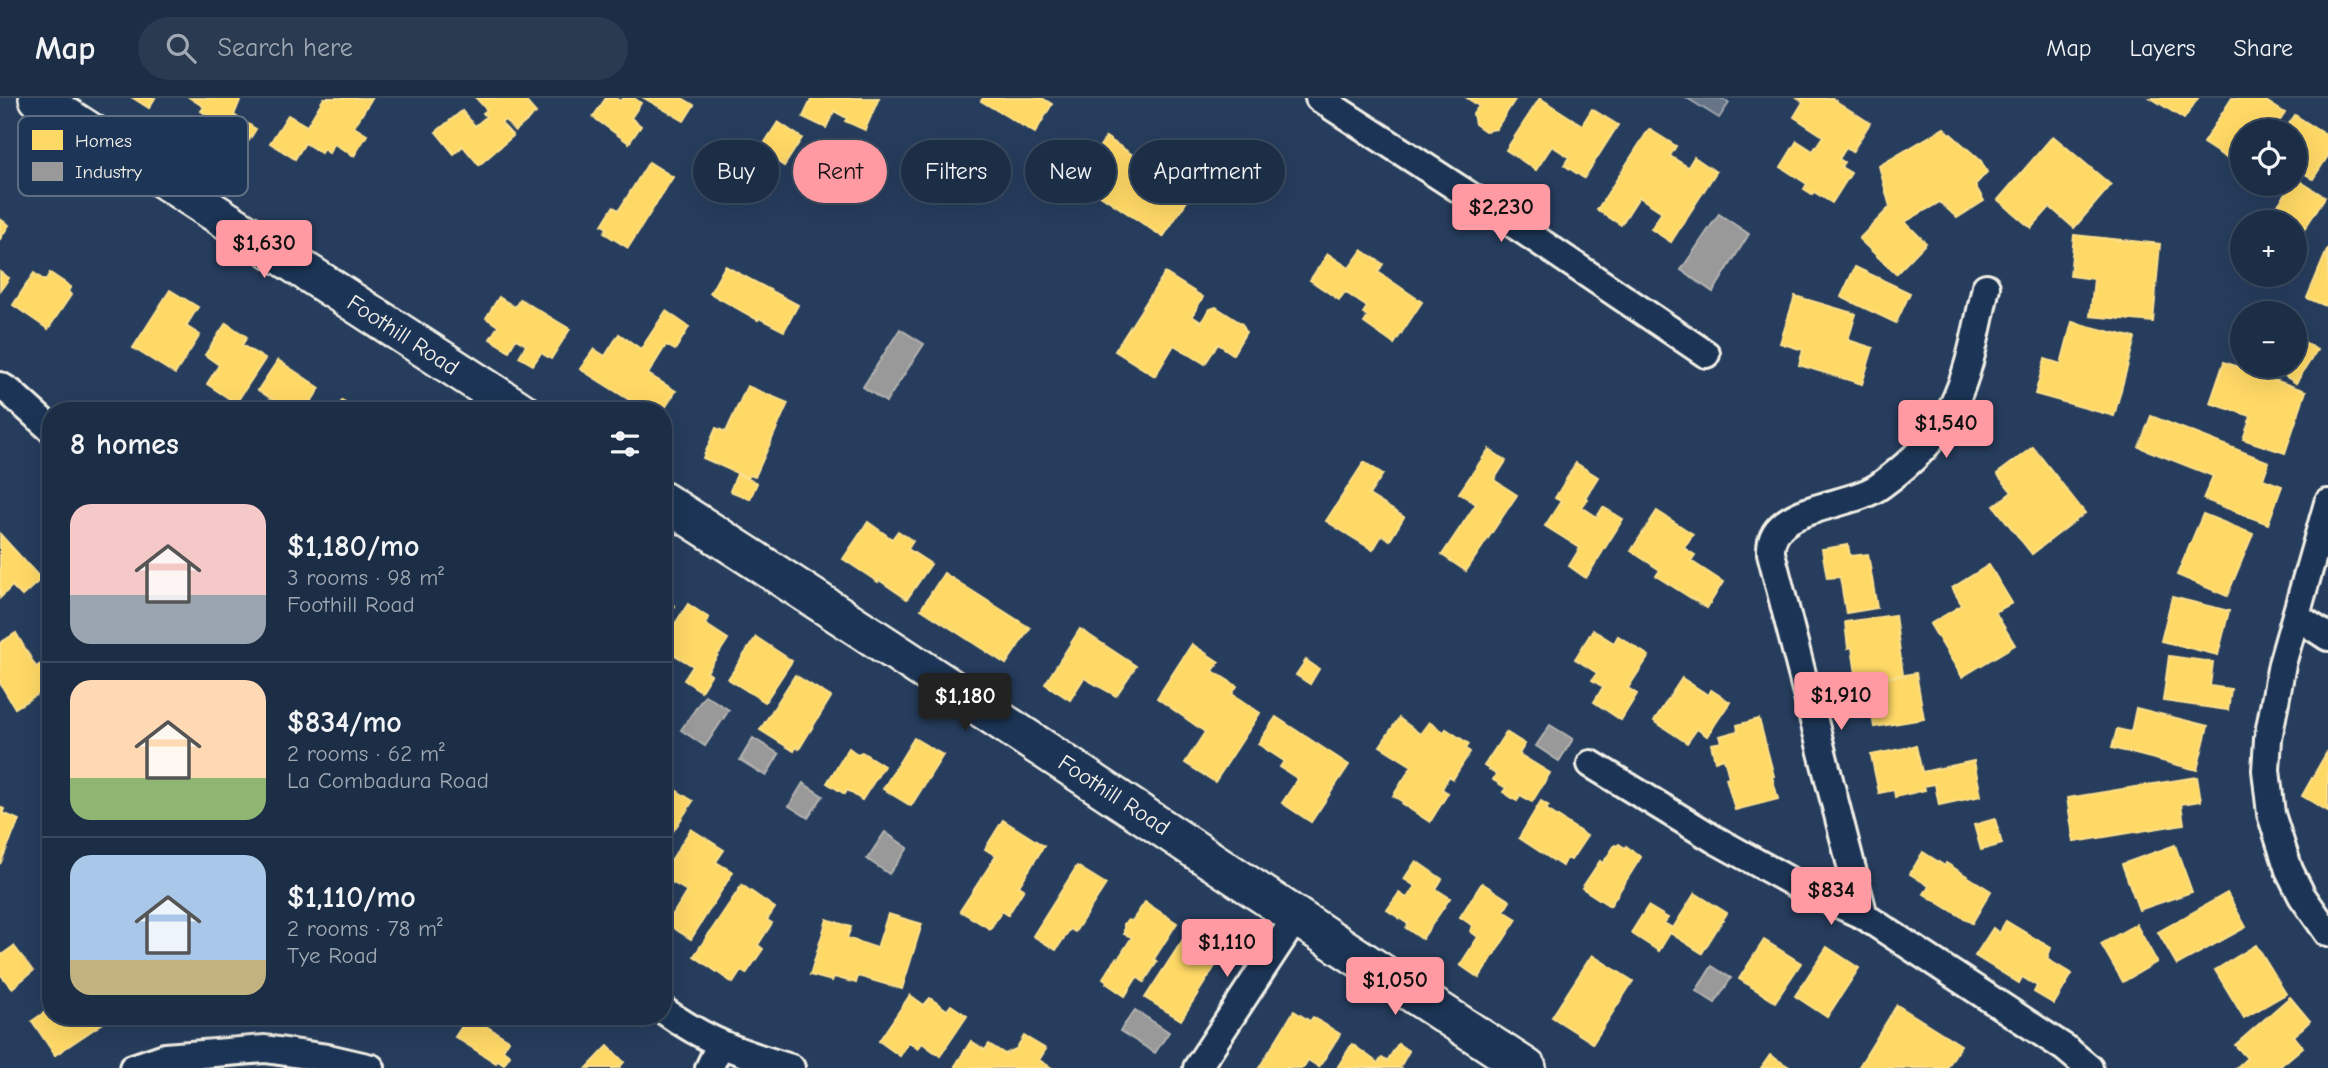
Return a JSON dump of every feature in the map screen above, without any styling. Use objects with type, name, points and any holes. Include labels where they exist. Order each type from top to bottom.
[{"type":"main road","name":"Foothill Road","points":[[38,98],[66,116]]},
{"type":"main road","name":"Foothill Road","points":[[189,196],[507,402]]},
{"type":"main road","name":"Foothill Road","points":[[672,507],[809,594],[1527,1068]]},
{"type":"street","points":[[1319,98],[1521,229],[1706,354]]},
{"type":"street","points":[[1864,916],[1770,543],[1775,531],[1798,514],[1850,500],[1877,489],[1908,466],[1926,448],[1942,426],[1961,390],[1986,287]]},
{"type":"street","points":[[0,386],[42,421]]},
{"type":"street","points":[[2328,503],[2282,664],[2268,739],[2266,770],[2271,814],[2289,870],[2302,896],[2328,933]]},
{"type":"street","points":[[2297,616],[2328,637]]},
{"type":"street","points":[[1591,764],[1714,839],[1801,887],[1864,916],[2065,1048],[2090,1068]]},
{"type":"street","points":[[1197,1068],[1297,916]]},
{"type":"street","points":[[672,1016],[688,1028],[714,1057],[791,1068]]},
{"type":"street","points":[[133,1068],[165,1057],[265,1049],[328,1058],[371,1068]]},
{"type":"water","points":[[1687,98],[1721,98],[1729,103],[1719,118]]},
{"type":"building: Homes","points":[[133,98],[155,98],[149,108]]},
{"type":"building: Homes","points":[[190,98],[241,98],[236,116],[209,116],[201,111],[204,107]]},
{"type":"building: Homes","points":[[324,98],[372,98],[354,127],[367,135],[354,156],[334,144],[329,153],[323,149],[321,153],[305,143],[295,159],[270,143],[288,115],[307,126]]},
{"type":"building: Homes","points":[[476,98],[523,98],[536,113],[515,131],[505,120],[501,123],[513,136],[479,165],[463,146],[454,154],[436,132],[462,111],[475,126],[486,117],[483,113],[487,110]]},
{"type":"building: Homes","points":[[606,98],[621,101],[623,98],[634,98],[641,103],[631,118],[641,126],[629,143],[593,117]]},
{"type":"building: Homes","points":[[644,98],[682,98],[694,105],[684,121]]},
{"type":"building: Homes","points":[[812,98],[879,98],[865,130],[845,121],[847,118],[834,111],[826,128],[803,117]]},
{"type":"building: Homes","points":[[983,98],[1042,98],[1052,104],[1035,133],[981,101]]},
{"type":"building: Homes","points":[[1467,98],[1516,98],[1496,129],[1485,131],[1475,124],[1473,114],[1479,106]]},
{"type":"building: Homes","points":[[1540,98],[1582,125],[1592,109],[1618,125],[1584,178],[1564,165],[1569,157],[1552,146],[1536,170],[1506,150]]},
{"type":"building: Homes","points":[[1798,98],[1831,98],[1870,123],[1852,152],[1846,148],[1839,159],[1844,162],[1841,167],[1851,173],[1832,203],[1804,189],[1807,184],[1781,167],[1797,141],[1813,151],[1823,136],[1794,117],[1803,102]]},
{"type":"building: Homes","points":[[2151,98],[2198,98],[2184,119]]},
{"type":"building: Homes","points":[[2232,98],[2261,98],[2285,113],[2281,119],[2230,119],[2230,160],[2203,143]]},
{"type":"building: Homes","points":[[778,122],[802,138],[793,140],[793,152],[784,166],[779,163],[779,140],[766,140]]},
{"type":"building: Homes","points":[[2307,123],[2328,136],[2328,156],[2313,179],[2307,175]]},
{"type":"building: Homes","points":[[248,124],[256,129],[248,142]]},
{"type":"building: Homes","points":[[1944,128],[1981,161],[1987,172],[1975,185],[1984,201],[1957,218],[1940,202],[1905,222],[1926,243],[1896,274],[1859,239],[1890,207],[1879,166]]},
{"type":"building: Homes","points":[[1649,129],[1676,146],[1670,156],[1688,167],[1694,157],[1716,172],[1671,242],[1651,229],[1662,212],[1639,197],[1621,225],[1597,210]]},
{"type":"building: Homes","points":[[2053,136],[2111,185],[2074,228],[2050,207],[2031,228],[1998,200]]},
{"type":"building: Homes","points":[[1116,144],[1130,153],[1130,203],[1186,203],[1163,237],[1112,203],[1116,203]]},
{"type":"building: Homes","points":[[649,162],[673,177],[628,248],[604,233],[607,228],[602,225],[613,207],[619,210]]},
{"type":"building: Homes","points":[[2307,186],[2325,197],[2307,225],[2307,210],[2275,210],[2284,196],[2307,196]]},
{"type":"building: Homes","points":[[0,219],[9,225],[0,239]]},
{"type":"building: Homes","points":[[2074,235],[2160,244],[2153,322],[2090,316],[2094,279],[2070,276]]},
{"type":"building: Homes","points":[[2328,248],[2328,307],[2307,298]]},
{"type":"building: Homes","points":[[1362,250],[1383,264],[1378,272],[1422,302],[1394,344],[1364,323],[1368,317],[1363,313],[1367,307],[1345,292],[1339,300],[1310,280],[1328,254],[1349,268]]},
{"type":"building: Homes","points":[[725,266],[798,305],[784,331],[710,293]]},
{"type":"building: Homes","points":[[1855,267],[1910,293],[1896,323],[1841,297]]},
{"type":"building: Homes","points":[[0,272],[9,278],[0,291]]},
{"type":"building: Homes","points":[[34,273],[45,281],[50,273],[71,287],[68,291],[71,295],[48,329],[13,305]]},
{"type":"building: Homes","points":[[1165,273],[1203,297],[1192,316],[1201,322],[1210,309],[1216,307],[1242,324],[1246,332],[1233,354],[1218,344],[1205,364],[1174,345],[1155,376],[1115,351]]},
{"type":"building: Homes","points":[[170,290],[198,307],[186,326],[200,335],[175,374],[133,348]]},
{"type":"building: Homes","points":[[1795,296],[1856,314],[1848,340],[1873,348],[1862,384],[1799,365],[1803,350],[1780,343]]},
{"type":"building: Homes","points":[[499,297],[515,307],[520,299],[570,329],[551,359],[541,353],[533,365],[519,357],[526,345],[516,339],[509,351],[490,339],[498,326],[486,318]]},
{"type":"building: Homes","points":[[666,311],[689,327],[675,350],[666,345],[648,374],[676,391],[669,402],[633,402],[580,369],[594,349],[605,356],[619,334],[641,349]]},
{"type":"building: Homes","points":[[2072,322],[2135,338],[2114,416],[2035,394],[2045,359],[2061,364]]},
{"type":"building: Homes","points":[[226,323],[247,337],[242,345],[265,359],[234,402],[207,384],[219,365],[205,355]]},
{"type":"building: Homes","points":[[2307,343],[2317,350],[2307,366]]},
{"type":"building: Homes","points":[[278,360],[320,388],[311,402],[276,402],[258,390]]},
{"type":"building: Homes","points":[[2224,362],[2230,364],[2230,378],[2269,378],[2306,391],[2285,453],[2243,439],[2251,416],[2210,403]]},
{"type":"building: Homes","points":[[747,386],[788,403],[755,477],[750,475],[748,478],[703,458],[716,428],[726,432]]},
{"type":"building: Homes","points":[[2151,416],[2269,462],[2263,479],[2282,486],[2268,524],[2203,499],[2213,476],[2139,447]]},
{"type":"building: Homes","points":[[2033,447],[2085,513],[2032,554],[1994,506],[2012,492],[1997,474]]},
{"type":"building: Homes","points":[[1489,449],[1506,461],[1494,480],[1517,495],[1466,571],[1442,555],[1476,504],[1459,493]]},
{"type":"building: Homes","points":[[1364,462],[1383,474],[1369,495],[1404,517],[1390,540],[1382,535],[1373,550],[1326,521]]},
{"type":"building: Homes","points":[[1576,463],[1598,477],[1582,507],[1597,517],[1603,507],[1623,519],[1586,578],[1569,566],[1580,548],[1545,526],[1561,501],[1555,498]]},
{"type":"building: Homes","points":[[737,474],[757,483],[750,499],[730,491]]},
{"type":"building: Homes","points":[[1657,511],[1693,534],[1684,548],[1695,555],[1691,561],[1723,582],[1707,608],[1656,576],[1660,570],[1631,551]]},
{"type":"building: Homes","points":[[2203,514],[2253,534],[2227,596],[2177,575]]},
{"type":"building: Homes","points":[[868,522],[892,539],[898,531],[913,541],[908,549],[931,564],[907,599],[843,559]]},
{"type":"building: Homes","points":[[0,534],[41,579],[22,596],[12,586],[0,598]]},
{"type":"building: Homes","points":[[1848,545],[1850,556],[1868,554],[1877,608],[1846,613],[1840,577],[1827,578],[1822,549]]},
{"type":"building: Homes","points":[[1989,565],[2012,603],[1995,612],[2015,645],[1962,677],[1930,624],[1962,605],[1952,588]]},
{"type":"building: Homes","points":[[944,573],[1030,628],[1006,664],[921,609]]},
{"type":"building: Homes","points":[[2172,597],[2229,611],[2218,655],[2161,641]]},
{"type":"building: Homes","points":[[688,604],[709,618],[705,624],[728,639],[707,672],[711,675],[701,691],[684,680],[693,666],[672,653],[672,628]]},
{"type":"building: Homes","points":[[1895,615],[1903,675],[1857,681],[1852,647],[1848,648],[1845,622]]},
{"type":"building: Homes","points":[[1080,629],[1136,666],[1116,696],[1084,678],[1070,700],[1045,684]]},
{"type":"building: Homes","points":[[1593,630],[1614,643],[1618,636],[1649,656],[1628,688],[1637,694],[1621,720],[1594,702],[1603,687],[1592,680],[1597,673],[1575,659]]},
{"type":"building: Homes","points":[[16,633],[36,667],[42,663],[42,692],[15,708],[0,683],[0,643]]},
{"type":"building: Homes","points":[[756,637],[792,661],[765,702],[728,679]]},
{"type":"building: Homes","points":[[1192,644],[1219,662],[1213,671],[1237,686],[1232,694],[1260,713],[1215,782],[1185,763],[1205,732],[1157,698]]},
{"type":"building: Homes","points":[[2169,656],[2213,662],[2210,686],[2231,689],[2228,710],[2163,701]]},
{"type":"building: Homes","points":[[1306,660],[1319,669],[1310,684],[1296,675]]},
{"type":"building: Homes","points":[[1916,673],[1924,719],[1874,727],[1866,682]]},
{"type":"building: Homes","points":[[795,675],[831,697],[799,749],[796,747],[794,751],[760,730]]},
{"type":"building: Homes","points":[[1682,678],[1708,695],[1711,690],[1730,702],[1707,736],[1697,729],[1687,743],[1654,721]]},
{"type":"building: Homes","points":[[2136,708],[2208,726],[2197,770],[2112,748],[2117,729],[2131,732]]},
{"type":"building: Homes","points":[[1276,717],[1349,765],[1311,822],[1282,803],[1298,779],[1280,767],[1284,761],[1258,744]]},
{"type":"building: Homes","points":[[1399,718],[1420,734],[1429,722],[1469,744],[1466,749],[1470,752],[1453,779],[1449,776],[1442,789],[1448,793],[1430,822],[1393,796],[1412,766],[1380,746]]},
{"type":"building: Homes","points":[[1759,719],[1778,799],[1735,810],[1726,778],[1729,777],[1724,758],[1715,761],[1711,744],[1722,742],[1720,736],[1738,731],[1737,725]]},
{"type":"building: Homes","points":[[1506,732],[1525,744],[1519,754],[1550,773],[1532,802],[1520,795],[1517,801],[1503,792],[1506,788],[1493,780],[1496,774],[1484,766]]},
{"type":"building: Homes","points":[[914,738],[943,755],[911,806],[883,789]]},
{"type":"building: Homes","points":[[1916,746],[1922,772],[1974,761],[1981,796],[1939,805],[1935,784],[1924,786],[1925,790],[1895,797],[1894,790],[1879,793],[1871,755]]},
{"type":"building: Homes","points":[[849,748],[857,754],[862,752],[884,766],[862,800],[847,790],[845,794],[827,783]]},
{"type":"building: Homes","points":[[2328,750],[2328,811],[2302,796]]},
{"type":"building: Homes","points":[[2197,777],[2201,801],[2181,804],[2184,824],[2074,842],[2067,798]]},
{"type":"building: Homes","points":[[672,788],[693,801],[672,833]]},
{"type":"building: Homes","points":[[1541,801],[1549,806],[1546,809],[1587,836],[1571,860],[1567,858],[1562,866],[1519,838]]},
{"type":"building: Homes","points":[[0,807],[4,809],[3,813],[19,820],[0,864]]},
{"type":"building: Homes","points":[[1995,819],[2002,844],[1981,850],[1974,825]]},
{"type":"building: Homes","points":[[1003,820],[1044,846],[1019,886],[1024,889],[1008,915],[1002,911],[990,929],[960,911],[996,856],[985,849]]},
{"type":"building: Homes","points":[[691,829],[724,850],[716,862],[733,872],[691,939],[672,927],[672,916],[687,891],[672,882],[672,859]]},
{"type":"building: Homes","points":[[1619,844],[1641,857],[1610,906],[1582,888],[1600,861],[1603,863],[1615,845]]},
{"type":"building: Homes","points":[[2175,845],[2192,892],[2139,910],[2122,864]]},
{"type":"building: Homes","points":[[1923,852],[1991,891],[1972,923],[1924,894],[1929,886],[1910,874]]},
{"type":"building: Homes","points":[[1416,861],[1442,879],[1436,889],[1450,898],[1422,939],[1406,928],[1408,924],[1387,910],[1399,893],[1407,898],[1415,886],[1404,879]]},
{"type":"building: Homes","points":[[1077,866],[1106,884],[1075,932],[1070,929],[1056,950],[1033,936]]},
{"type":"building: Homes","points":[[1482,883],[1510,901],[1504,911],[1517,919],[1479,978],[1460,965],[1478,937],[1470,931],[1473,926],[1460,917]]},
{"type":"building: Homes","points":[[742,885],[775,908],[767,920],[772,923],[758,945],[763,949],[746,974],[741,971],[733,983],[694,956]]},
{"type":"building: Homes","points":[[1695,893],[1727,913],[1702,953],[1670,933],[1659,951],[1631,933],[1648,906],[1668,918],[1664,923],[1673,928]]},
{"type":"building: Homes","points":[[2227,893],[2246,927],[2177,965],[2158,932]]},
{"type":"building: Homes","points":[[1145,902],[1177,923],[1154,959],[1157,962],[1144,982],[1137,977],[1125,996],[1103,978],[1110,967],[1114,969],[1111,966],[1132,937],[1124,934],[1124,924],[1128,920],[1132,921]]},
{"type":"building: Homes","points":[[888,914],[922,924],[902,989],[858,976],[856,983],[834,977],[832,981],[810,975],[827,919],[851,927],[847,938],[877,948]]},
{"type":"building: Homes","points":[[2006,921],[2051,948],[2047,959],[2072,974],[2054,1004],[2034,992],[2037,986],[2022,977],[2019,983],[1975,956],[1993,928],[1999,933]]},
{"type":"building: Homes","points":[[2136,924],[2157,962],[2123,982],[2101,944]]},
{"type":"building: Homes","points":[[1189,930],[1224,952],[1181,1020],[1145,998]]},
{"type":"building: Homes","points":[[1764,940],[1801,963],[1775,1002],[1739,979]]},
{"type":"building: Homes","points":[[2256,945],[2286,994],[2244,1018],[2215,970]]},
{"type":"building: Homes","points":[[14,946],[33,971],[12,988],[0,974],[0,956]]},
{"type":"building: Homes","points":[[1827,947],[1859,968],[1827,1017],[1795,996]]},
{"type":"building: Homes","points":[[1592,955],[1633,981],[1593,1043],[1552,1017]]},
{"type":"building: Homes","points":[[910,995],[924,1005],[930,998],[947,1010],[951,1005],[967,1016],[940,1056],[922,1043],[918,1049],[909,1042],[900,1056],[879,1041]]},
{"type":"building: Homes","points":[[2290,997],[2310,1021],[2294,1036],[2303,1047],[2278,1068],[2236,1068],[2247,1058],[2235,1045]]},
{"type":"building: Homes","points":[[1897,1005],[1961,1045],[1947,1068],[1858,1068]]},
{"type":"building: Homes","points":[[1294,1011],[1310,1021],[1313,1017],[1340,1034],[1319,1067],[1308,1060],[1303,1068],[1259,1068]]},
{"type":"building: Homes","points":[[42,1014],[42,1025],[100,1025],[55,1055],[32,1021]]},
{"type":"building: Homes","points":[[463,1025],[484,1025],[509,1040],[503,1050],[510,1055],[504,1064],[498,1060],[496,1063],[455,1037]]},
{"type":"building: Homes","points":[[1024,1036],[1046,1049],[1039,1060],[1052,1068],[955,1066],[971,1041],[985,1050],[989,1044],[1005,1054],[1016,1049]]},
{"type":"building: Homes","points":[[1352,1044],[1378,1063],[1382,1058],[1387,1061],[1398,1044],[1409,1051],[1401,1068],[1337,1068]]},
{"type":"building: Homes","points":[[608,1046],[624,1062],[619,1068],[587,1068]]},
{"type":"building: Homes","points":[[1770,1055],[1791,1068],[1761,1068]]},
{"type":"building: Industry","points":[[1719,214],[1749,234],[1713,292],[1681,270]]},
{"type":"building: Industry","points":[[900,329],[924,344],[886,402],[863,387]]},
{"type":"building: Industry","points":[[705,695],[729,710],[705,746],[681,730]]},
{"type":"building: Industry","points":[[1550,725],[1573,739],[1559,761],[1536,746]]},
{"type":"building: Industry","points":[[753,738],[779,754],[766,776],[740,760]]},
{"type":"building: Industry","points":[[803,783],[823,796],[808,818],[789,806]]},
{"type":"building: Industry","points":[[885,832],[908,848],[889,874],[867,859]]},
{"type":"building: Industry","points":[[1712,966],[1731,978],[1715,1003],[1696,991]]},
{"type":"building: Industry","points":[[1135,1010],[1169,1032],[1155,1053],[1120,1031]]}]
